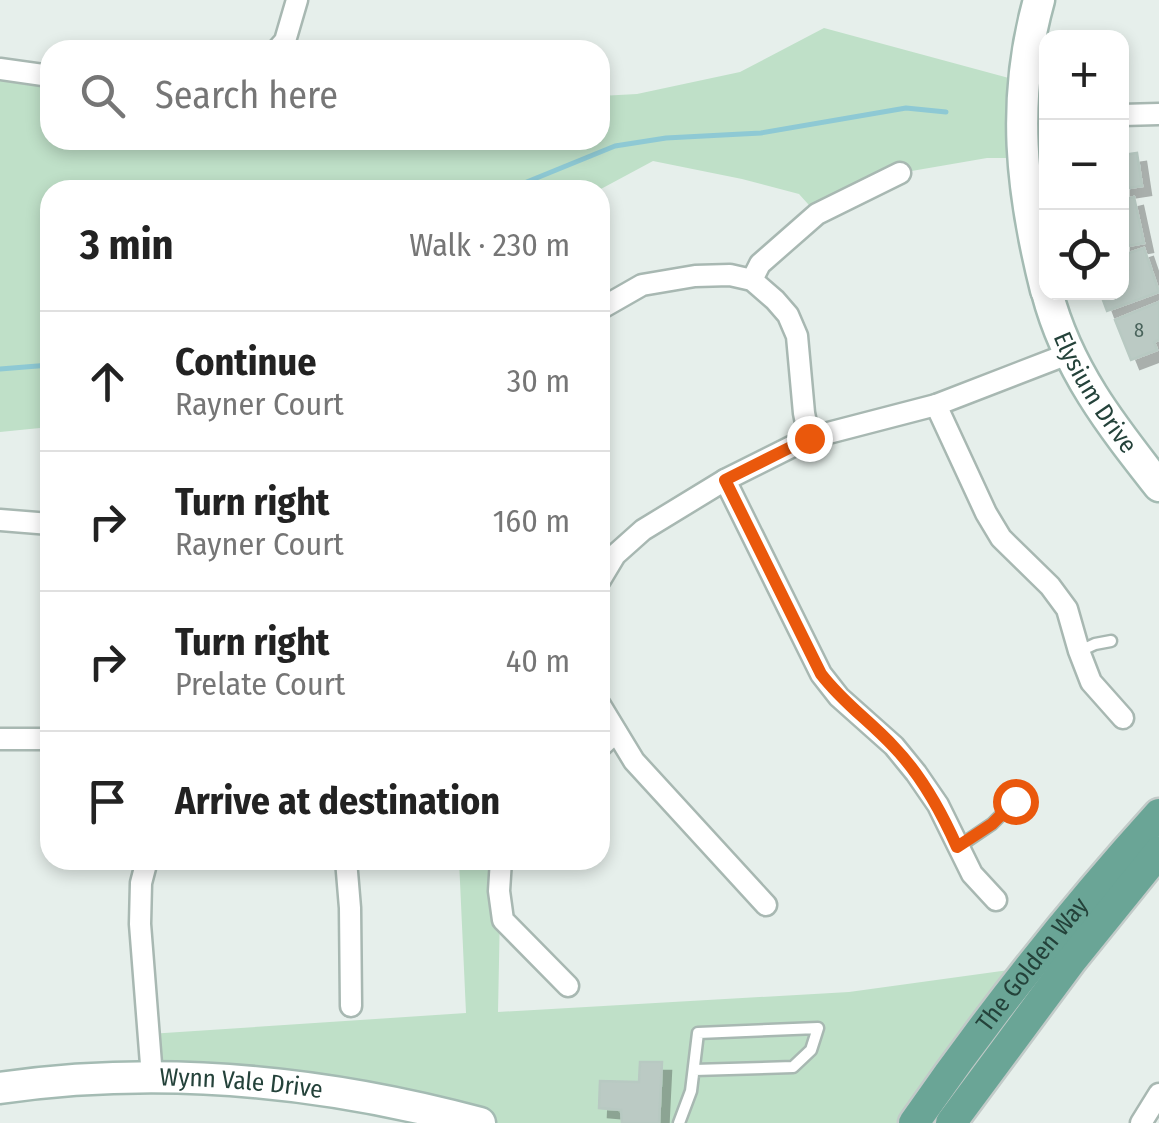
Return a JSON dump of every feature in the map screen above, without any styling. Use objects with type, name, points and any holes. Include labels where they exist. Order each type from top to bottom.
[{"type":"main road","name":"The Golden Way","points":[[914,1123],[1057,933],[1159,814]]},
{"type":"main road","name":"The Golden Way","points":[[951,1123],[1070,961],[1159,852]]},
{"type":"street","points":[[284,40],[296,0]]},
{"type":"street","name":"Elysium Drive","points":[[1039,0],[1025,55],[1034,114],[1023,166],[1039,259]]},
{"type":"street","points":[[0,70],[40,75]]},
{"type":"street","points":[[1129,114],[1159,114]]},
{"type":"street","points":[[752,280],[760,264],[818,214],[900,173]]},
{"type":"street","points":[[610,303],[642,285],[694,276],[730,275],[752,280],[782,308],[797,336],[809,438]]},
{"type":"street","name":"Elysium Drive","points":[[1050,300],[1068,354],[1107,421],[1159,486]]},
{"type":"street","points":[[610,563],[643,530],[725,480],[809,438],[936,405],[1068,354]]},
{"type":"street","points":[[936,405],[1001,538],[1050,586],[1067,609],[1091,682],[1124,718]]},
{"type":"street","points":[[725,480],[821,674],[916,773],[938,805],[972,874],[996,900]]},
{"type":"street","points":[[0,520],[40,523]]},
{"type":"street","points":[[0,739],[40,739]]},
{"type":"street","points":[[610,741],[634,761],[766,905]]},
{"type":"street","points":[[145,870],[140,924],[152,1077]]},
{"type":"street","points":[[347,870],[351,1006]]},
{"type":"street","points":[[500,870],[503,920],[568,986]]},
{"type":"street","name":"Wynn Vale Drive","points":[[0,1088],[152,1077],[230,1081],[334,1090],[480,1123]]},
{"type":"street","points":[[1141,1123],[1159,1094]]},
{"type":"lane","points":[[1079,651],[1111,641]]},
{"type":"lane","points":[[957,847],[992,824],[1015,801]]},
{"type":"lane","points":[[679,1123],[691,1090],[698,1033],[818,1028],[810,1050],[794,1067],[694,1070]]},
{"type":"green space","points":[[824,28],[1024,82],[1023,158],[987,158],[900,173],[817,214],[799,194],[653,161],[610,184],[610,180],[40,180],[40,428],[0,432],[0,69],[40,75],[40,150],[610,150],[610,95],[637,94],[740,72]]},
{"type":"green space","points":[[459,870],[501,870],[498,1012],[849,992],[1031,967],[915,1123],[479,1123],[152,1077],[149,1034],[466,1013]]},
{"type":"building","points":[[1137,153],[1142,186],[1129,188],[1129,154]]},
{"type":"building","points":[[1134,197],[1144,243],[1129,246],[1129,210],[1129,198]]},
{"type":"building","points":[[1144,248],[1159,292],[1107,311],[1103,300],[1129,300],[1129,253]]},
{"type":"building","points":[[1159,302],[1159,340],[1154,342],[1157,350],[1131,360],[1115,320]]},
{"type":"building","points":[[640,1062],[662,1062],[659,1123],[622,1123],[621,1110],[599,1108],[600,1081],[639,1082]]},
{"type":"waterway","points":[[610,148],[666,138],[761,133],[906,108],[946,112]]},
{"type":"waterway","points":[[532,180],[605,150]]},
{"type":"waterway","points":[[0,369],[40,366]]},
{"type":"route","points":[[809,438],[725,480],[821,674],[916,773],[938,805],[957,847],[992,824],[1015,801]]}]
